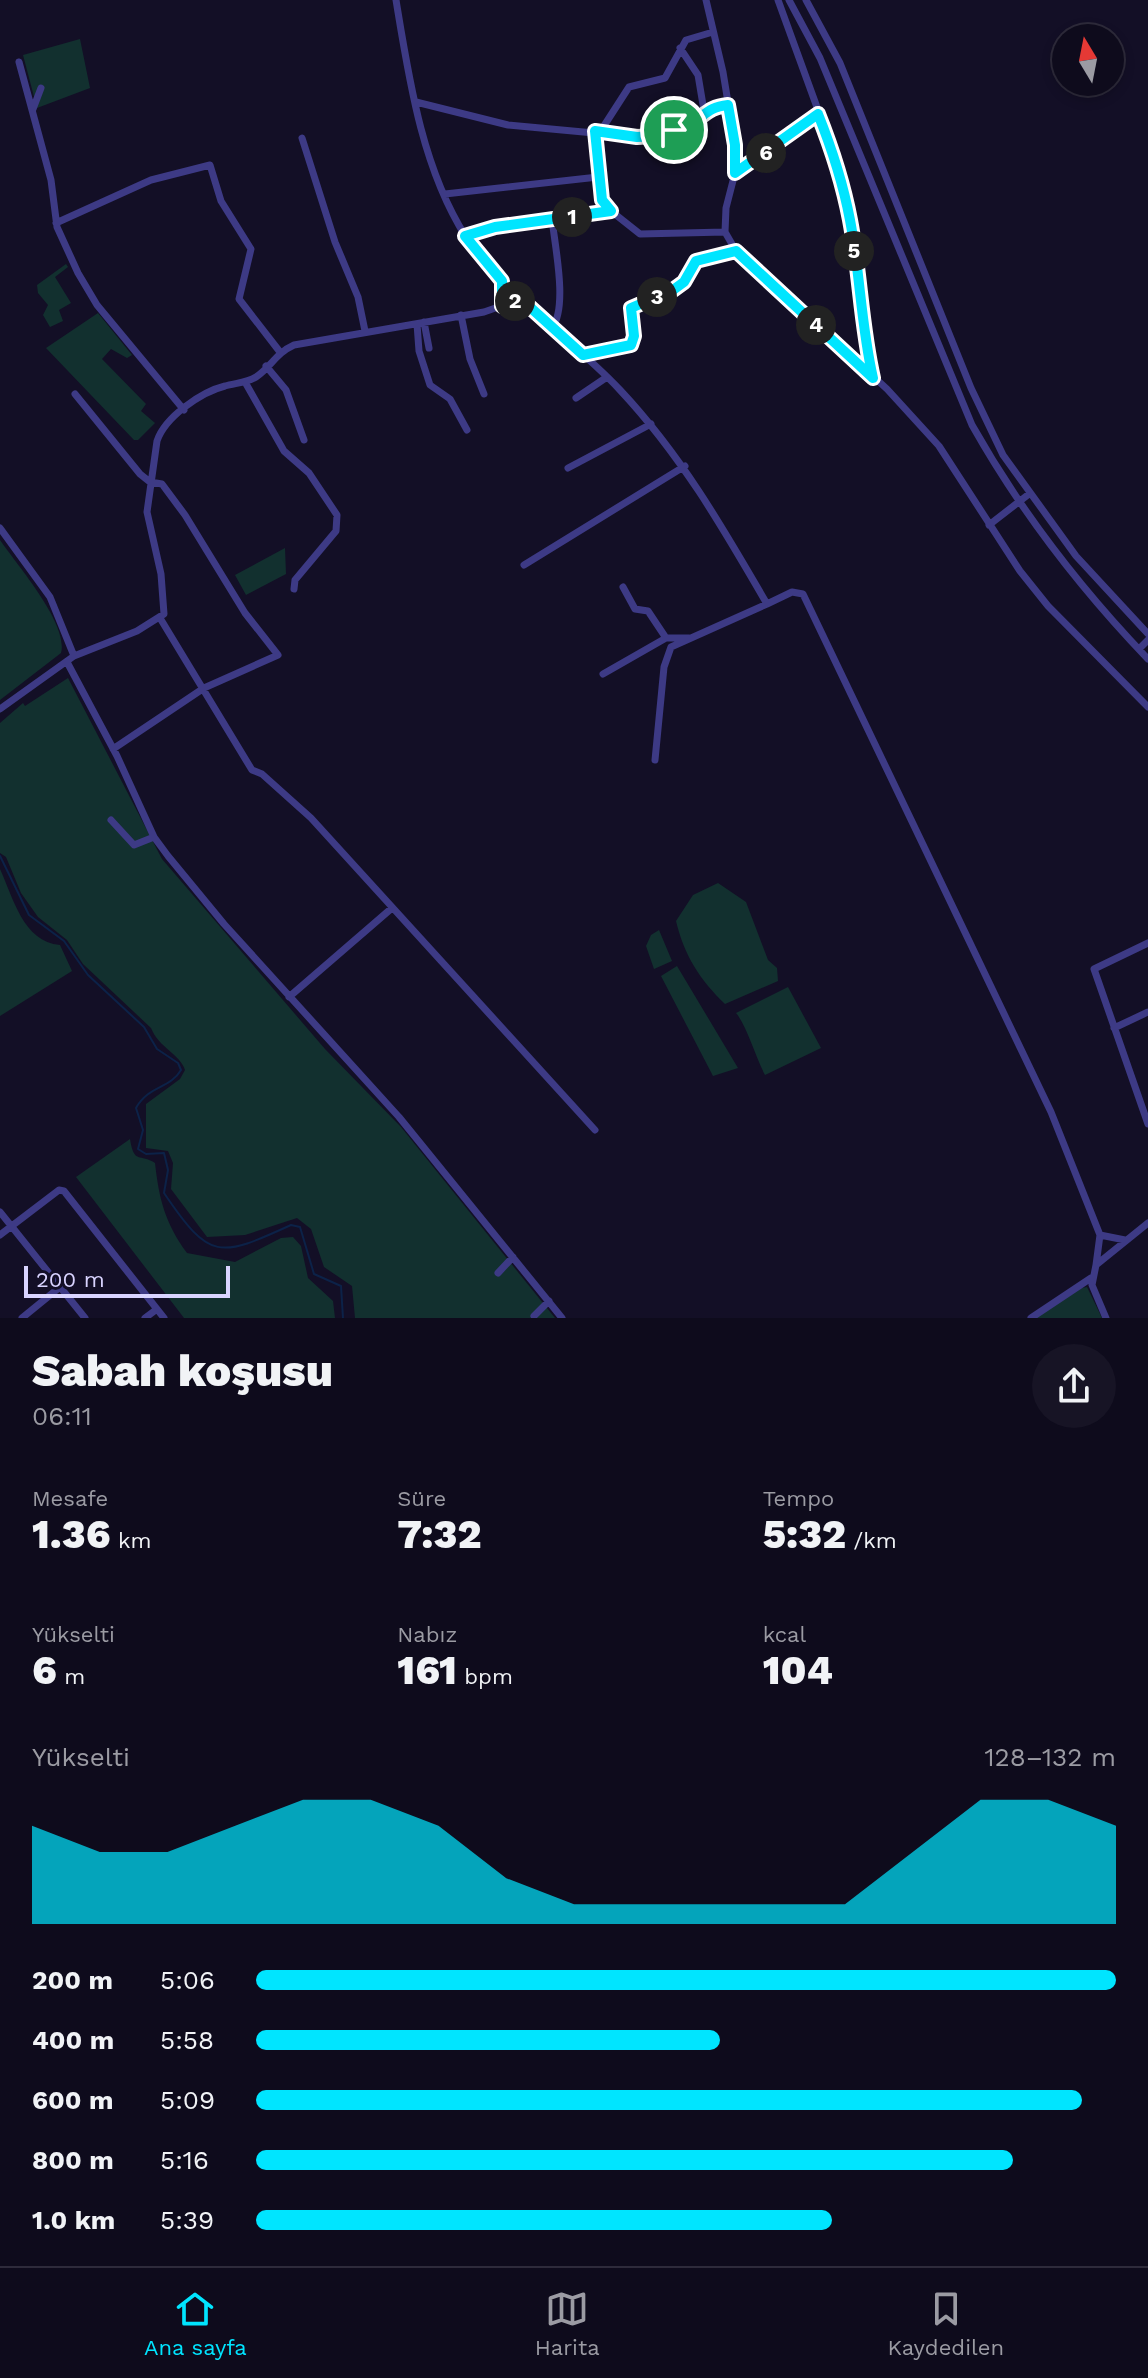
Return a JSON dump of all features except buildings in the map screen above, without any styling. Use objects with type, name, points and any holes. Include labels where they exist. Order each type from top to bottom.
[{"type":"street","points":[[396,0],[416,102],[445,194],[465,236],[502,281],[607,377],[651,424],[685,466],[767,604]]},
{"type":"street","points":[[706,0],[735,145],[735,173],[726,208],[725,232],[736,251],[873,378],[939,446],[989,525],[1048,606],[1148,707]]},
{"type":"street","points":[[778,0],[834,154],[850,220],[873,378]]},
{"type":"street","points":[[789,0],[820,58],[972,425],[1018,502],[1068,572],[1145,654]]},
{"type":"street","points":[[806,0],[840,63],[971,388],[1003,455],[1076,556],[1148,637],[1145,654]]},
{"type":"street","points":[[713,32],[686,40],[665,78],[629,87],[598,131],[598,177],[602,200],[640,234],[725,232]]},
{"type":"street","points":[[680,48],[698,75],[704,111]]},
{"type":"street","points":[[19,62],[51,180],[56,223],[78,273],[97,305],[184,410]]},
{"type":"street","points":[[32,111],[41,88]]},
{"type":"street","points":[[416,102],[508,125],[637,137],[671,135],[677,128],[692,124],[704,111],[728,105]]},
{"type":"street","points":[[735,173],[818,114]]},
{"type":"street","points":[[302,138],[335,242],[358,297],[365,331]]},
{"type":"street","points":[[56,223],[151,180],[210,165],[221,201],[251,249],[239,299],[280,352]]},
{"type":"street","points":[[445,194],[598,177]]},
{"type":"street","points":[[465,236],[495,227],[611,211]]},
{"type":"street","points":[[552,219],[560,300],[560,318],[552,328]]},
{"type":"street","points":[[583,355],[631,345],[634,336],[631,308],[673,290],[684,282],[696,261],[736,251]]},
{"type":"street","points":[[502,281],[502,306]]},
{"type":"street","points":[[0,709],[74,656],[93,652],[160,618],[164,604],[161,574],[147,512],[150,482],[161,430],[184,410],[221,386],[245,382],[259,375],[280,352],[315,340],[461,315],[521,299]]},
{"type":"street","points":[[461,315],[470,359],[484,394]]},
{"type":"street","points":[[420,323],[429,348]]},
{"type":"street","points":[[420,323],[419,351],[430,385],[450,399],[467,430]]},
{"type":"street","points":[[266,366],[286,390],[297,412],[304,440]]},
{"type":"street","points":[[576,398],[607,377]]},
{"type":"street","points":[[245,382],[284,451],[309,473],[337,515],[336,531],[295,580],[294,589]]},
{"type":"street","points":[[75,394],[150,482],[162,484],[185,515],[245,613],[278,655],[204,688],[113,749]]},
{"type":"street","points":[[568,468],[651,424]]},
{"type":"street","points":[[524,565],[685,466]]},
{"type":"street","points":[[989,525],[1029,494]]},
{"type":"street","points":[[0,528],[50,597],[74,656]]},
{"type":"street","points":[[623,587],[635,609],[648,611],[666,638]]},
{"type":"street","points":[[655,760],[666,653],[671,647],[795,591],[803,594],[1051,1112],[1100,1235],[1091,1278],[1031,1318]]},
{"type":"street","points":[[160,618],[252,770],[262,774],[311,818],[595,1130]]},
{"type":"street","points":[[603,674],[666,638],[691,638]]},
{"type":"street","points":[[67,662],[113,749],[154,837],[224,924],[399,1117],[562,1318]]},
{"type":"street","points":[[111,820],[128,843],[134,845],[154,837]]},
{"type":"street","points":[[289,997],[392,908]]},
{"type":"street","points":[[1148,943],[1094,969],[1148,1124]]},
{"type":"street","points":[[1114,1028],[1148,1012]]},
{"type":"street","points":[[0,1235],[59,1190],[64,1191],[164,1318]]},
{"type":"street","points":[[0,1212],[85,1318]]},
{"type":"street","points":[[1096,1265],[1148,1223]]},
{"type":"street","points":[[1100,1235],[1125,1240]]},
{"type":"street","points":[[498,1273],[513,1257]]},
{"type":"street","points":[[1091,1278],[1106,1318]]},
{"type":"street","points":[[22,1318],[60,1287]]},
{"type":"street","points":[[534,1316],[549,1301]]},
{"type":"street","points":[[145,1318],[157,1309]]},
{"type":"green space","points":[[80,39],[90,88],[37,108],[23,55]]},
{"type":"green space","points":[[66,264],[68,267],[55,277],[71,303],[59,310],[63,321],[50,327],[43,315],[48,305],[38,293],[37,285]]},
{"type":"green space","points":[[98,313],[132,355],[127,358],[111,349],[102,359],[146,404],[141,411],[155,423],[138,440],[134,440],[46,348]]},
{"type":"green space","points":[[0,540],[50,611],[61,641],[61,653],[0,700]]},
{"type":"green space","points":[[285,548],[286,574],[246,595],[235,575]]},
{"type":"green space","points":[[68,678],[162,859],[325,1049],[401,1127],[555,1318],[355,1318],[352,1286],[324,1267],[311,1229],[297,1218],[245,1235],[207,1237],[171,1189],[173,1163],[168,1151],[146,1148],[146,1104],[180,1079],[185,1070],[182,1064],[159,1041],[151,1028],[83,964],[67,940],[38,917],[21,893],[6,857],[0,853],[0,723],[23,703],[25,706]]},
{"type":"green space","points":[[0,869],[28,927],[47,942],[60,945],[72,971],[0,1016]]},
{"type":"green space","points":[[718,883],[746,902],[768,960],[777,968],[778,981],[725,1004],[694,966],[676,921],[693,895]]},
{"type":"green space","points":[[659,930],[672,961],[654,969],[646,946],[651,935]]},
{"type":"green space","points":[[677,966],[738,1068],[713,1076],[661,976]]},
{"type":"green space","points":[[788,987],[821,1048],[765,1075],[736,1013]]},
{"type":"green space","points":[[130,1139],[133,1152],[138,1157],[155,1163],[164,1210],[187,1253],[235,1262],[281,1238],[293,1237],[301,1246],[308,1278],[333,1301],[335,1318],[184,1318],[76,1177]]},
{"type":"green space","points":[[1087,1287],[1102,1318],[1035,1318],[1082,1288]]},
{"type":"waterway","points":[[0,856],[29,915],[64,941],[88,975],[144,1027],[157,1049],[178,1063],[181,1070],[176,1076],[147,1095],[136,1108],[143,1130],[138,1149],[146,1154],[164,1153],[168,1170],[164,1193],[180,1215],[205,1242],[218,1247],[247,1243],[291,1225],[300,1227],[314,1274],[341,1286],[343,1318]]},
{"type":"route","points":[[728,105],[735,145],[735,173],[759,159],[818,114],[834,154],[850,220],[873,378],[736,251],[696,261],[687,270],[684,282],[673,290],[631,308],[634,341],[631,345],[583,355],[521,299],[502,306],[502,281],[465,236],[495,227],[611,211],[602,200],[595,131],[656,137],[671,135],[674,130],[692,124],[704,111],[728,105]]}]
